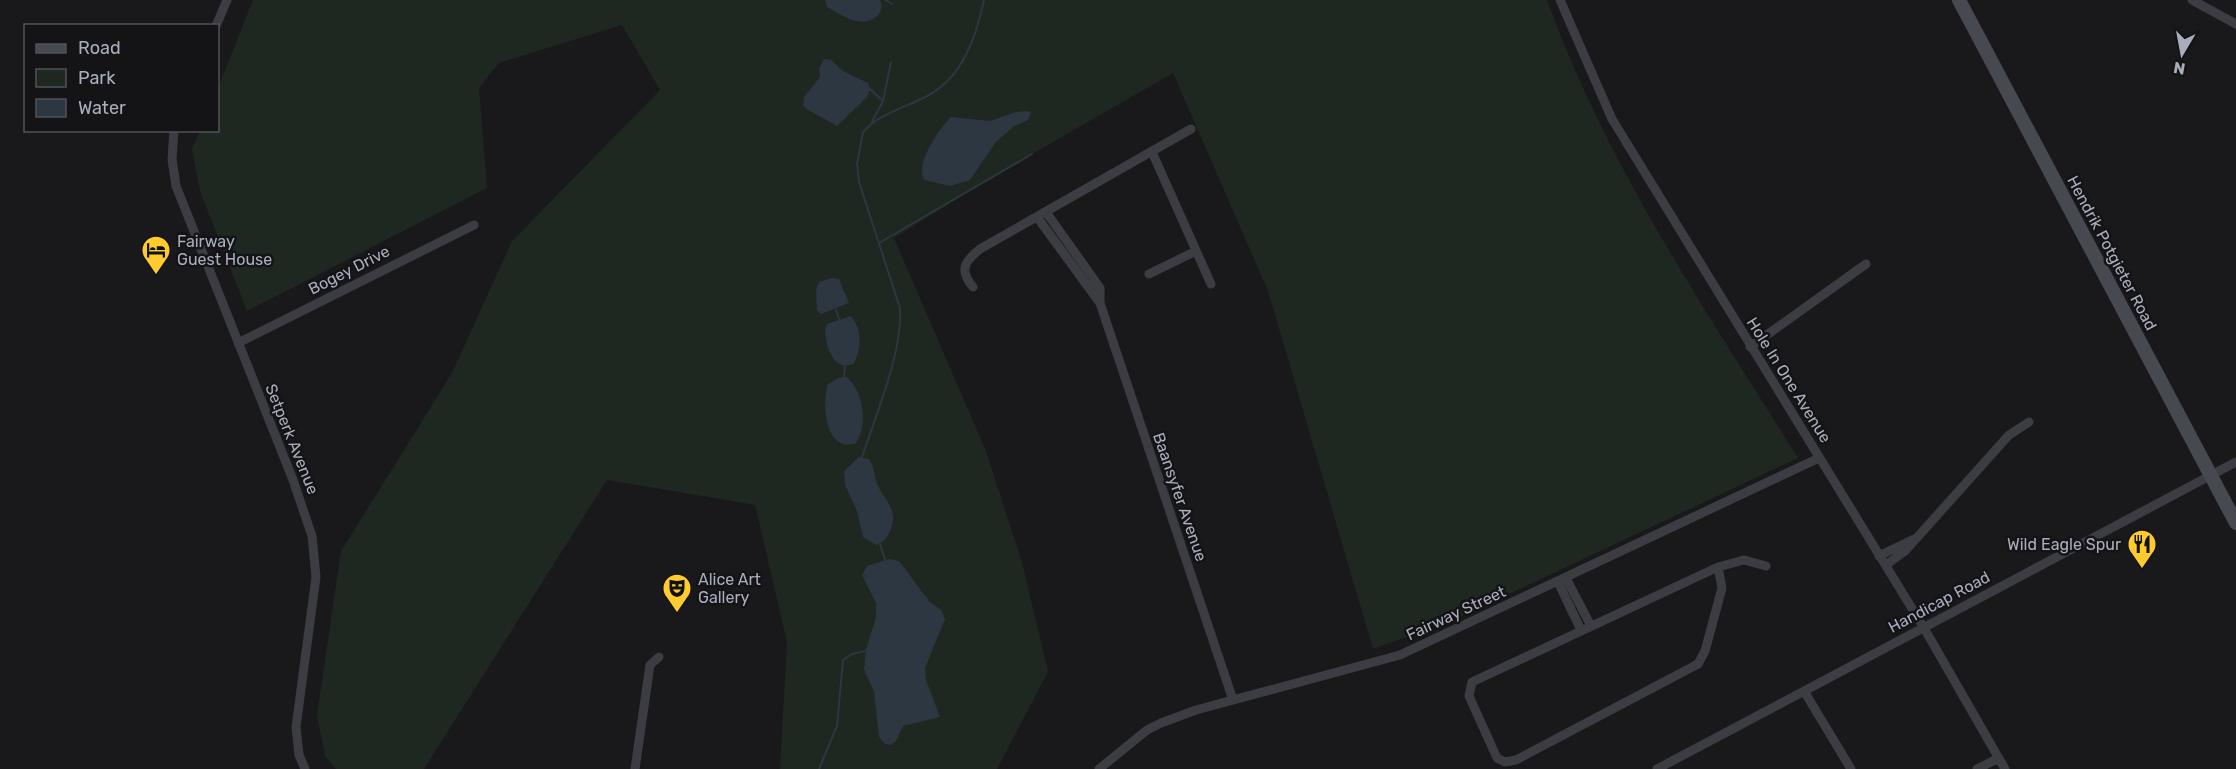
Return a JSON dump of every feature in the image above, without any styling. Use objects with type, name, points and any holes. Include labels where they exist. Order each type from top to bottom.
[{"type":"main road","name":"Hendrik Potgieter Road","points":[[1959,0],[2236,523]]},
{"type":"street","points":[[217,24],[227,0]]},
{"type":"street","name":"Hole In One Avenue","points":[[1560,0],[1612,119],[1886,565],[2005,769]]},
{"type":"street","points":[[2192,0],[2236,24]]},
{"type":"street","points":[[973,287],[964,276],[964,270],[971,257],[1036,217],[1191,129]]},
{"type":"street","name":"Setperk Avenue","points":[[174,132],[172,159],[176,186],[297,490],[312,536],[315,589],[296,727],[299,755],[305,769]]},
{"type":"street","points":[[1152,152],[1211,284]]},
{"type":"street","name":"Baansyfer Avenue","points":[[1047,212],[1100,288],[1101,303],[1233,700]]},
{"type":"street","name":"Baansyfer Avenue","points":[[1036,217],[1101,303]]},
{"type":"street","name":"Bogey Drive","points":[[238,343],[474,225]]},
{"type":"street","points":[[1149,274],[1196,251]]},
{"type":"street","points":[[1070,262],[1079,256]]},
{"type":"street","points":[[1750,347],[1866,264]]},
{"type":"street","points":[[1886,565],[1905,551],[2009,435],[2029,422]]},
{"type":"street","name":"Fairway Street","points":[[1099,769],[1147,730],[1161,723],[1233,700],[1400,655],[1819,458]]},
{"type":"street","name":"Handicap Road","points":[[1657,769],[2236,462]]},
{"type":"street","points":[[1879,556],[1914,539]]},
{"type":"street","points":[[1718,567],[1722,588],[1705,651],[1698,663],[1516,760],[1500,761],[1469,696],[1472,682],[1718,567],[1744,560],[1766,566]]},
{"type":"street","points":[[1562,580],[1586,628]]},
{"type":"street","points":[[635,769],[650,665],[659,657]]},
{"type":"street","points":[[1804,691],[1851,769]]},
{"type":"street","points":[[1977,769],[1999,758]]},
{"type":"green space","points":[[253,0],[1547,0],[1571,61],[1599,120],[1660,236],[1798,458],[1458,618],[1373,649],[1268,291],[1173,73],[994,176],[894,238],[986,451],[1023,566],[1048,672],[997,769],[780,769],[787,642],[755,505],[607,480],[424,769],[336,769],[325,756],[317,715],[341,551],[452,373],[512,241],[660,90],[622,25],[499,63],[479,88],[487,188],[247,311],[200,191],[192,149],[200,132],[219,132],[219,85]]},
{"type":"water","points":[[825,0],[880,0],[881,9],[876,17],[870,20],[857,21],[827,7]]},
{"type":"water","points":[[824,59],[831,60],[843,71],[868,83],[870,89],[867,97],[837,126],[803,105],[804,97],[820,77],[819,69]]},
{"type":"water","points":[[1016,112],[1031,113],[1028,120],[1014,126],[996,142],[970,180],[950,186],[924,180],[922,173],[925,156],[940,130],[951,117],[990,121]]},
{"type":"water","points":[[832,278],[839,279],[849,303],[821,314],[817,310],[816,290],[819,282]]},
{"type":"water","points":[[851,316],[859,333],[859,345],[854,363],[847,366],[840,364],[830,353],[826,330],[827,324]]},
{"type":"water","points":[[847,377],[857,391],[863,418],[856,443],[846,444],[838,441],[832,435],[825,404],[828,384],[838,378]]},
{"type":"water","points":[[859,457],[869,459],[878,486],[892,511],[891,529],[884,541],[876,545],[863,537],[857,511],[845,485],[844,471]]},
{"type":"water","points":[[889,559],[899,561],[929,601],[941,610],[945,619],[925,668],[926,680],[940,717],[903,726],[896,741],[891,745],[885,744],[879,737],[874,691],[864,670],[866,649],[876,618],[876,603],[862,575],[867,566]]},
{"type":"waterway","points":[[885,0],[892,4]]},
{"type":"waterway","points":[[862,457],[893,363],[900,325],[900,308],[859,182],[857,164],[863,132],[885,115],[927,96],[950,78],[959,67],[972,42],[984,0]]},
{"type":"waterway","points":[[872,122],[883,101],[891,62]]},
{"type":"waterway","points":[[870,89],[883,101]]},
{"type":"waterway","points":[[879,243],[1032,154]]},
{"type":"waterway","points":[[836,310],[839,319]]},
{"type":"waterway","points":[[844,377],[845,366]]},
{"type":"waterway","points":[[880,544],[885,560]]},
{"type":"waterway","points":[[819,769],[837,726],[843,660],[852,654],[866,651]]},
{"type":"place","name":"Fairway Guest House","points":[[156,276]]},
{"type":"place","name":"Wild Eagle Spur","points":[[2142,570]]},
{"type":"place","name":"Alice Art Gallery","points":[[677,614]]}]
